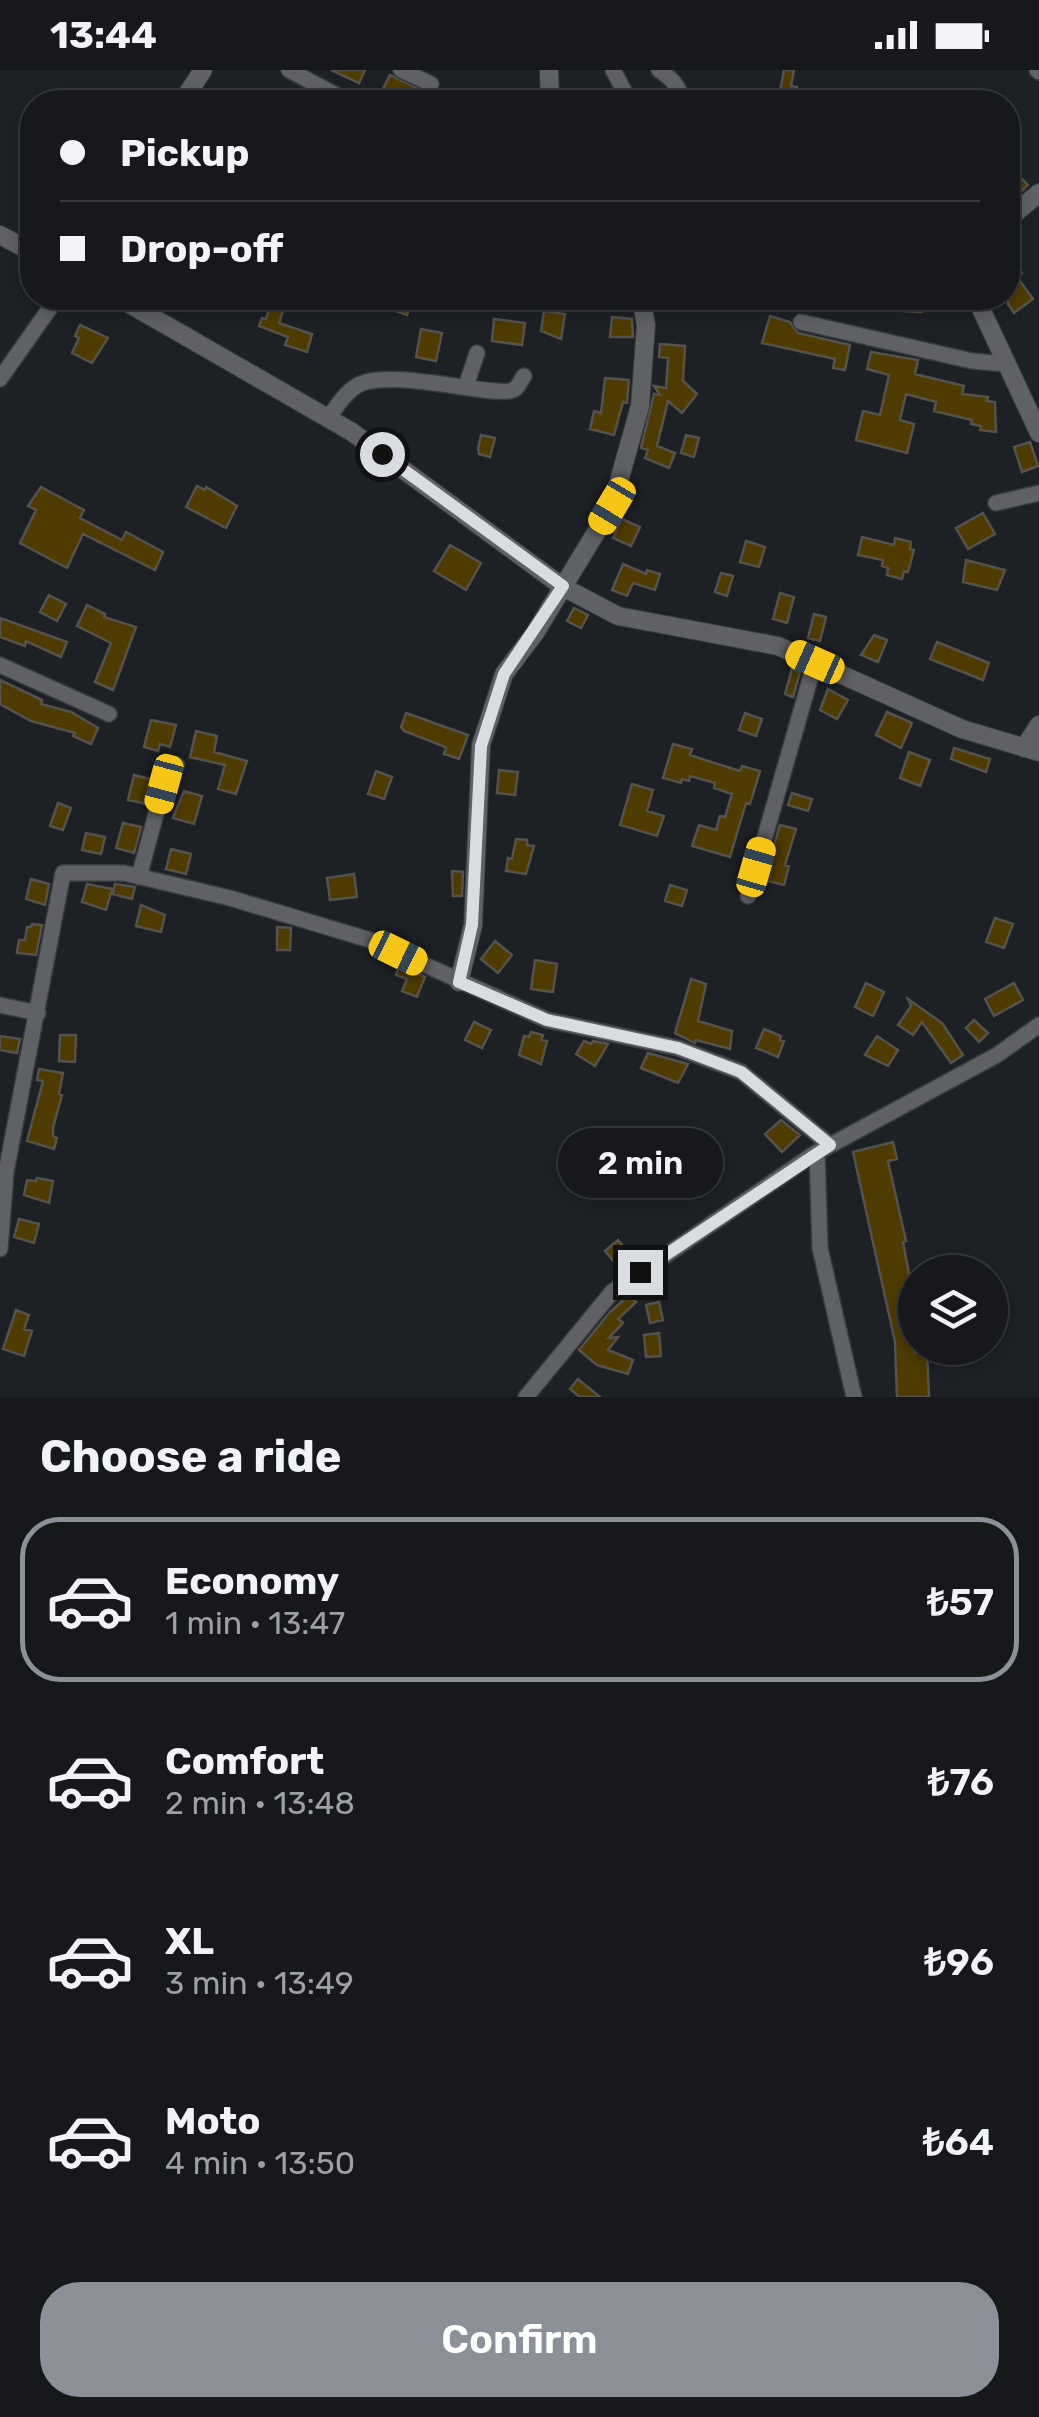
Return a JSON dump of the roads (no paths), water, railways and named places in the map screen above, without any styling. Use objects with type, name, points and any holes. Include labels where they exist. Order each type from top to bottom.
[{"type":"street","points":[[289,70],[327,90]]},
{"type":"street","points":[[401,70],[431,84]]},
{"type":"street","points":[[659,70],[672,78],[679,90]]},
{"type":"street","points":[[0,379],[49,310]]},
{"type":"street","points":[[140,310],[328,418],[563,586],[618,616],[778,646],[962,729],[1032,750],[1039,725]]},
{"type":"street","points":[[459,982],[472,925],[481,746],[504,674],[612,506],[640,406],[646,325],[643,310]]},
{"type":"street","points":[[981,310],[1039,433]]},
{"type":"street","points":[[801,322],[972,361],[1005,364]]},
{"type":"street","points":[[466,386],[477,353]]},
{"type":"street","points":[[328,418],[347,393],[362,383],[386,378],[503,393],[515,389],[524,376]]},
{"type":"street","points":[[996,503],[1039,493]]},
{"type":"street","points":[[748,896],[815,662]]},
{"type":"street","points":[[0,665],[109,714]]},
{"type":"street","points":[[139,877],[164,784],[176,765]]},
{"type":"street","points":[[0,1248],[6,1172],[63,874],[124,873],[230,898],[370,940],[547,1020],[678,1048],[741,1072],[823,1148],[820,1248],[854,1397]]},
{"type":"street","points":[[0,1005],[38,1014]]},
{"type":"street","points":[[535,1394],[612,1292],[823,1148],[997,1055],[1039,1025]]}]
